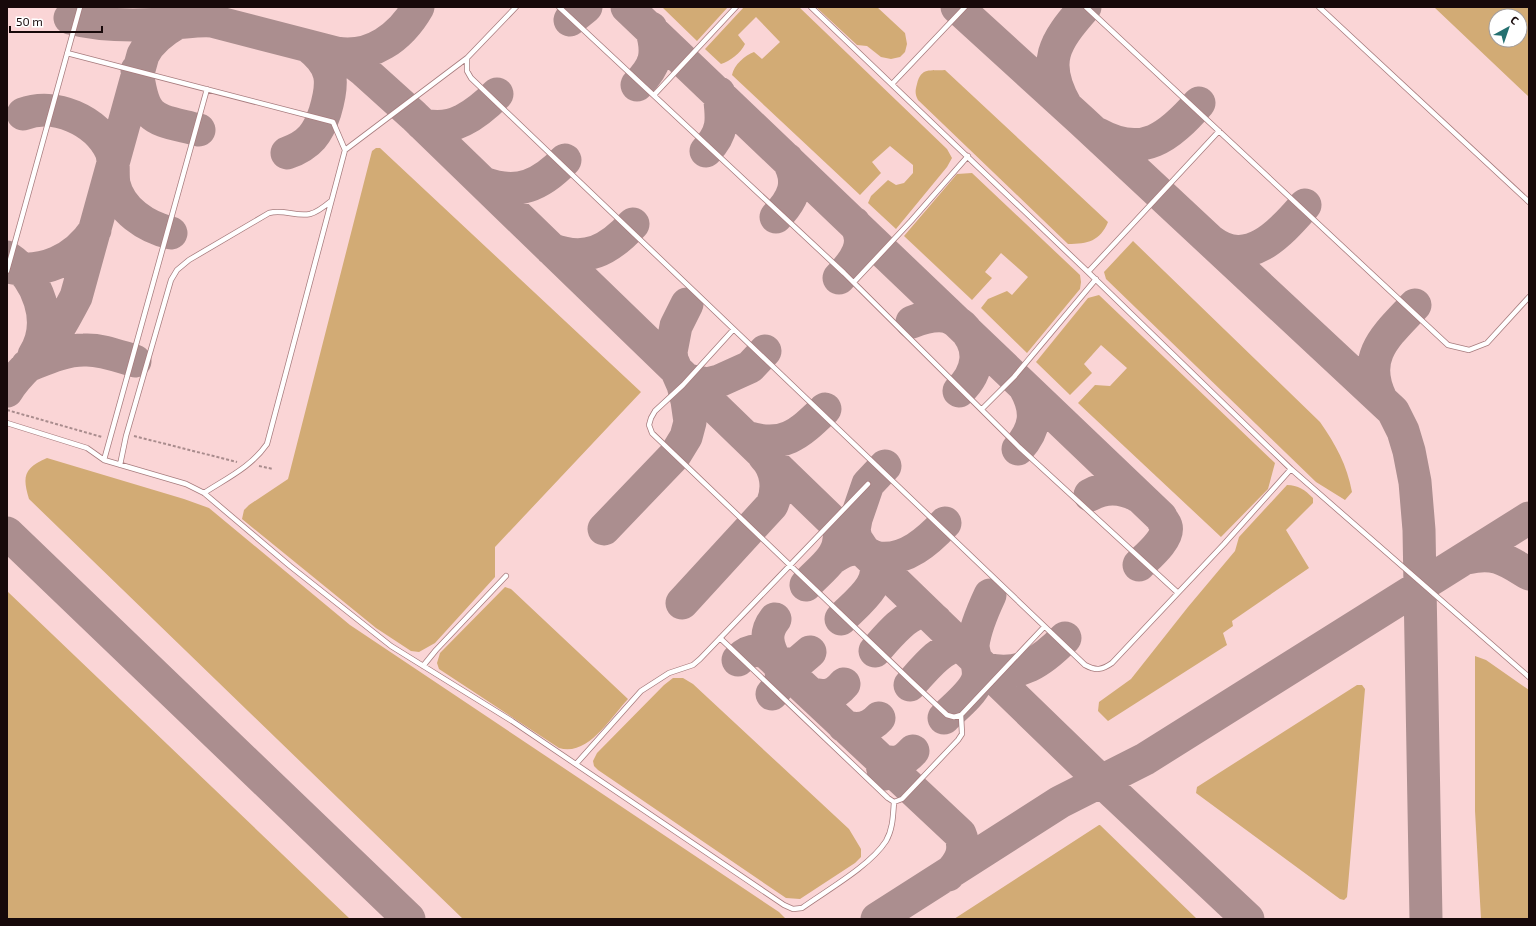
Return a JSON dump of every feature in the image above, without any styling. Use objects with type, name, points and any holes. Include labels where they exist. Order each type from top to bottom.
[{"type":"lane","points":[[7,271],[80,7]]},
{"type":"lane","points":[[204,493],[249,465],[259,456],[267,444],[345,150],[467,58],[516,7]]},
{"type":"lane","points":[[560,7],[854,282],[1080,505],[1177,592]]},
{"type":"lane","points":[[654,95],[736,7]]},
{"type":"lane","points":[[811,7],[1096,279],[1291,469],[1529,677]]},
{"type":"lane","points":[[892,84],[965,7]]},
{"type":"lane","points":[[1086,7],[1448,345],[1469,350],[1486,343],[1529,297]]},
{"type":"lane","points":[[1319,7],[1529,202]]},
{"type":"lane","points":[[67,53],[207,88],[333,122],[345,150]]},
{"type":"lane","points":[[467,58],[467,71],[471,78],[1044,627],[1085,665],[1094,670],[1104,668],[1112,663],[1177,592],[1224,544],[1291,469]]},
{"type":"lane","points":[[104,460],[207,88]]},
{"type":"lane","points":[[1088,272],[1219,131]]},
{"type":"lane","points":[[854,282],[911,221],[968,156]]},
{"type":"lane","points":[[120,465],[126,436],[171,280],[178,270],[189,260],[269,213],[278,211],[310,214],[331,201]]},
{"type":"lane","points":[[982,409],[1014,377],[1096,279]]},
{"type":"lane","points":[[733,330],[683,385],[655,411],[649,425],[652,433],[790,566],[947,715],[954,717],[961,715],[1044,627]]},
{"type":"lane","points":[[7,423],[87,448],[104,460],[186,484],[204,493],[379,638],[512,721],[688,841],[784,905],[793,909],[802,908],[873,857],[886,840],[892,825],[894,802]]},
{"type":"lane","points":[[576,764],[640,691],[669,673],[693,664],[790,566],[868,484]]},
{"type":"lane","points":[[423,666],[436,650],[506,576]]},
{"type":"lane","points":[[720,638],[888,798],[894,802]]},
{"type":"lane","points":[[894,802],[902,799],[958,740],[962,734],[961,715]]},
{"type":"path","points":[[7,410],[102,437],[111,437]]},
{"type":"path","points":[[126,436],[134,436],[249,465],[273,469]]},
{"type":"shaded area","points":[[662,7],[728,7],[697,41]]},
{"type":"shaded area","points":[[744,7],[799,7],[947,149],[952,158],[947,167],[896,229],[868,203],[871,196],[888,180],[896,185],[904,183],[913,173],[913,165],[890,146],[872,162],[881,173],[860,195],[732,75],[737,64],[747,55],[754,52],[762,59],[780,42],[756,17],[738,35],[745,44],[738,53],[728,61],[721,64],[705,49]]},
{"type":"shaded area","points":[[816,7],[877,7],[905,33],[907,44],[905,52],[900,57],[891,59],[881,57],[867,46],[857,45]]},
{"type":"shaded area","points":[[1434,7],[1529,7],[1529,97]]},
{"type":"shaded area","points":[[931,70],[945,70],[1108,222],[1097,237],[1087,242],[1068,244],[918,100],[916,86],[921,75],[924,72]]},
{"type":"shaded area","points":[[376,148],[380,148],[641,392],[495,547],[495,577],[435,643],[419,652],[411,651],[376,628],[242,519],[244,510],[249,505],[288,479],[372,151]]},
{"type":"shaded area","points":[[972,173],[1080,275],[1080,289],[1027,353],[981,308],[988,299],[1007,291],[1012,295],[1028,277],[1001,253],[985,272],[992,278],[972,300],[904,236],[957,174]]},
{"type":"shaded area","points":[[1133,241],[1320,422],[1336,447],[1350,482],[1352,492],[1345,500],[1316,482],[1106,279],[1104,272]]},
{"type":"shaded area","points":[[1099,295],[1275,463],[1268,489],[1221,537],[1078,403],[1095,385],[1110,386],[1127,368],[1101,345],[1084,364],[1092,373],[1070,395],[1036,362],[1088,298]]},
{"type":"shaded area","points":[[47,458],[184,499],[209,508],[350,625],[779,912],[786,919],[463,919],[29,499],[26,479],[29,469]]},
{"type":"shaded area","points":[[1287,485],[1301,488],[1313,498],[1313,503],[1286,530],[1309,568],[1232,621],[1233,626],[1223,633],[1227,645],[1108,721],[1098,711],[1099,702],[1131,679],[1235,551],[1239,537]]},
{"type":"shaded area","points":[[505,587],[511,589],[628,699],[598,734],[580,747],[570,749],[559,748],[439,669],[437,663],[440,653]]},
{"type":"shaded area","points":[[7,591],[350,919],[7,919]]},
{"type":"shaded area","points":[[1475,656],[1486,660],[1529,690],[1529,919],[1481,919],[1475,811]]},
{"type":"shaded area","points":[[673,678],[683,678],[693,684],[849,829],[861,849],[861,857],[855,863],[800,899],[786,898],[598,770],[594,766],[593,761],[597,753],[664,685]]},
{"type":"shaded area","points":[[1357,685],[1362,685],[1365,689],[1347,897],[1344,900],[1340,899],[1196,793],[1197,787]]},
{"type":"shaded area","points":[[1099,825],[1197,919],[954,919]]},
{"type":"taxiway","points":[[336,53],[361,53],[384,44],[403,28],[418,7]]},
{"type":"taxiway","points":[[570,20],[586,7]]},
{"type":"taxiway","points":[[627,7],[1161,517],[1166,526],[1165,536],[1157,547],[1139,565]]},
{"type":"taxiway","points":[[957,7],[1082,121],[1393,411],[1403,431],[1409,451],[1415,482],[1419,530],[1426,919]]},
{"type":"taxiway","points":[[1066,106],[1058,91],[1054,77],[1054,53],[1065,31],[1085,7]]},
{"type":"taxiway","points":[[70,18],[96,23],[122,25],[212,21],[336,53],[349,59],[414,116],[1101,781],[1248,919]]},
{"type":"taxiway","points":[[7,391],[52,338],[76,297],[143,55],[149,45],[157,37],[177,23]]},
{"type":"taxiway","points":[[637,85],[648,72],[654,59],[655,45],[651,28]]},
{"type":"taxiway","points":[[287,153],[302,146],[316,132],[325,112],[330,92],[330,75],[327,68],[317,53],[308,46]]},
{"type":"taxiway","points":[[137,70],[143,100],[153,115],[161,120],[199,130]]},
{"type":"taxiway","points":[[706,151],[716,137],[721,124],[719,93]]},
{"type":"taxiway","points":[[422,124],[433,126],[453,124],[481,109],[497,94]]},
{"type":"taxiway","points":[[1098,134],[1114,141],[1129,144],[1142,144],[1154,141],[1177,126],[1199,103]]},
{"type":"taxiway","points":[[23,114],[48,110],[61,112],[73,116],[95,130],[111,151],[113,159],[114,184],[122,202],[135,216],[144,222],[171,233]]},
{"type":"taxiway","points":[[776,217],[787,204],[794,190],[794,175],[792,167],[787,159]]},
{"type":"taxiway","points":[[483,183],[496,187],[507,188],[528,186],[547,176],[565,160]]},
{"type":"taxiway","points":[[1211,241],[1225,249],[1238,251],[1251,249],[1263,244],[1275,236],[1305,205]]},
{"type":"taxiway","points":[[839,278],[855,259],[860,245],[861,238],[859,230],[854,223]]},
{"type":"taxiway","points":[[551,249],[575,255],[596,252],[615,241],[633,224]]},
{"type":"taxiway","points":[[7,267],[33,269],[57,263],[78,250],[95,230]]},
{"type":"taxiway","points":[[7,257],[27,276],[35,288],[40,301],[43,315],[43,329],[40,342],[34,355]]},
{"type":"taxiway","points":[[604,529],[675,455],[686,437],[690,422],[687,401],[683,385],[672,360],[671,352],[676,326],[687,304]]},
{"type":"taxiway","points":[[1381,399],[1375,384],[1375,358],[1386,337],[1415,305]]},
{"type":"taxiway","points":[[912,322],[931,316],[951,318],[958,322],[969,334],[976,351],[976,359],[971,376],[959,391]]},
{"type":"taxiway","points":[[27,366],[62,353],[77,350],[103,352],[135,361]]},
{"type":"taxiway","points":[[687,380],[707,384],[719,381],[750,367],[765,351]]},
{"type":"taxiway","points":[[1018,449],[1029,434],[1033,420],[1032,404],[1025,388]]},
{"type":"taxiway","points":[[746,437],[771,441],[790,437],[807,426],[825,409]]},
{"type":"taxiway","points":[[682,603],[772,505],[776,492],[776,479],[772,467],[764,456]]},
{"type":"taxiway","points":[[864,551],[856,539],[854,530],[856,519],[868,484],[885,466]]},
{"type":"taxiway","points":[[1090,495],[1102,490],[1120,489],[1138,496]]},
{"type":"taxiway","points":[[877,919],[1060,802],[1145,759],[1529,518]]},
{"type":"taxiway","points":[[831,559],[852,549],[861,550],[879,558],[898,556],[907,553],[924,543],[945,523]]},
{"type":"taxiway","points":[[7,533],[409,919]]},
{"type":"taxiway","points":[[806,585],[831,559],[838,546],[839,539]]},
{"type":"taxiway","points":[[1467,558],[1477,556],[1493,556],[1507,561],[1529,574]]},
{"type":"taxiway","points":[[841,619],[861,600],[872,585],[876,577],[876,568],[873,560]]},
{"type":"taxiway","points":[[944,718],[967,696],[977,681],[978,667],[973,645],[977,626],[990,595]]},
{"type":"taxiway","points":[[875,651],[895,629],[914,615],[920,613],[925,614],[931,616],[936,621]]},
{"type":"taxiway","points":[[775,619],[769,629],[768,639],[770,649],[775,660]]},
{"type":"taxiway","points":[[986,669],[1009,671],[1030,666],[1048,654],[1065,638]]},
{"type":"taxiway","points":[[910,685],[933,660],[947,650],[954,647],[960,647],[971,654]]},
{"type":"taxiway","points":[[738,660],[751,651],[763,651],[767,653],[960,834],[963,846],[961,856],[956,866],[948,875]]},
{"type":"taxiway","points":[[772,694],[778,687],[781,680],[779,664],[796,664],[810,652]]},
{"type":"taxiway","points":[[811,694],[829,695],[837,691],[844,684]]},
{"type":"taxiway","points":[[844,726],[849,728],[863,728],[872,724],[879,718]]},
{"type":"taxiway","points":[[884,774],[881,760],[886,762],[898,762],[906,758],[913,751]]}]
